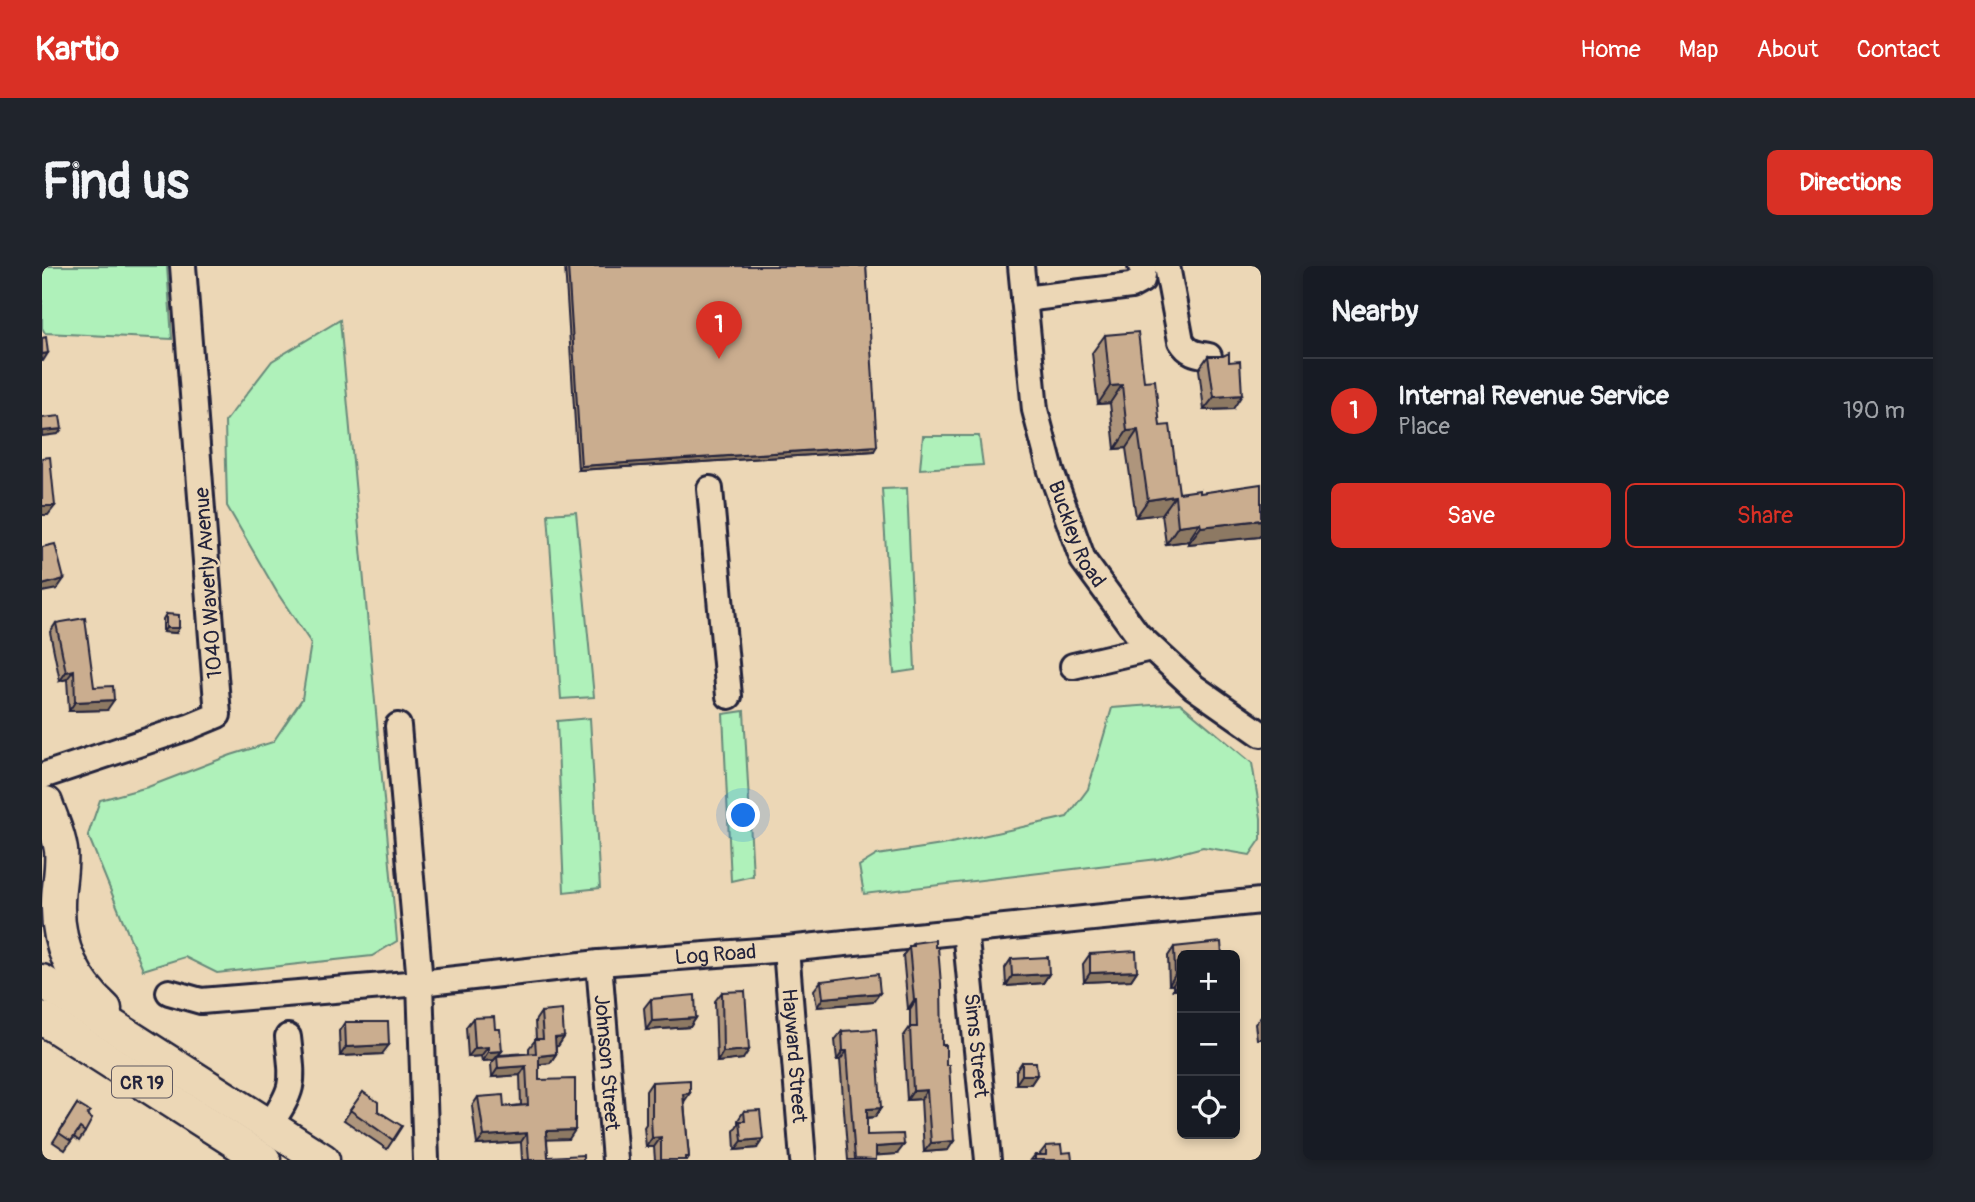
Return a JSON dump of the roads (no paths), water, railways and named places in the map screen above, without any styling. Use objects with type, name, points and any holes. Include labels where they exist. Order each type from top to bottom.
[{"type":"main road","points":[[42,855],[46,829],[43,789]]},
{"type":"main road","points":[[43,789],[61,849],[59,927],[69,965],[91,996],[151,1050]]},
{"type":"main road","name":"CR 19","points":[[42,981],[323,1160]]},
{"type":"main road","name":"CR 19","points":[[42,1018],[264,1160]]},
{"type":"street","name":"1040 Waverly Avenue","points":[[43,789],[218,715],[183,266]]},
{"type":"street","name":"Buckley Road","points":[[1021,266],[1035,410],[1051,471],[1083,561],[1138,635],[1151,648],[1194,687],[1261,734]]},
{"type":"street","points":[[1024,299],[1130,286],[1142,280],[1155,267],[1181,341],[1186,349],[1209,356]]},
{"type":"street","points":[[710,489],[729,696]]},
{"type":"street","points":[[1073,666],[1151,648]]},
{"type":"street","points":[[398,726],[420,983],[426,1160]]},
{"type":"street","name":"Log Road","points":[[169,992],[201,1001],[420,983],[599,963],[786,949],[1261,901]]},
{"type":"street","name":"Sims Street","points":[[965,930],[988,1160]]},
{"type":"street","name":"Hayward Street","points":[[786,949],[803,1160]]},
{"type":"street","name":"Johnson Street","points":[[599,963],[615,1160]]},
{"type":"street","points":[[270,1126],[289,1096],[292,1082],[288,1037]]},
{"type":"place","name":"Internal Revenue Service","points":[[719,359]]}]
